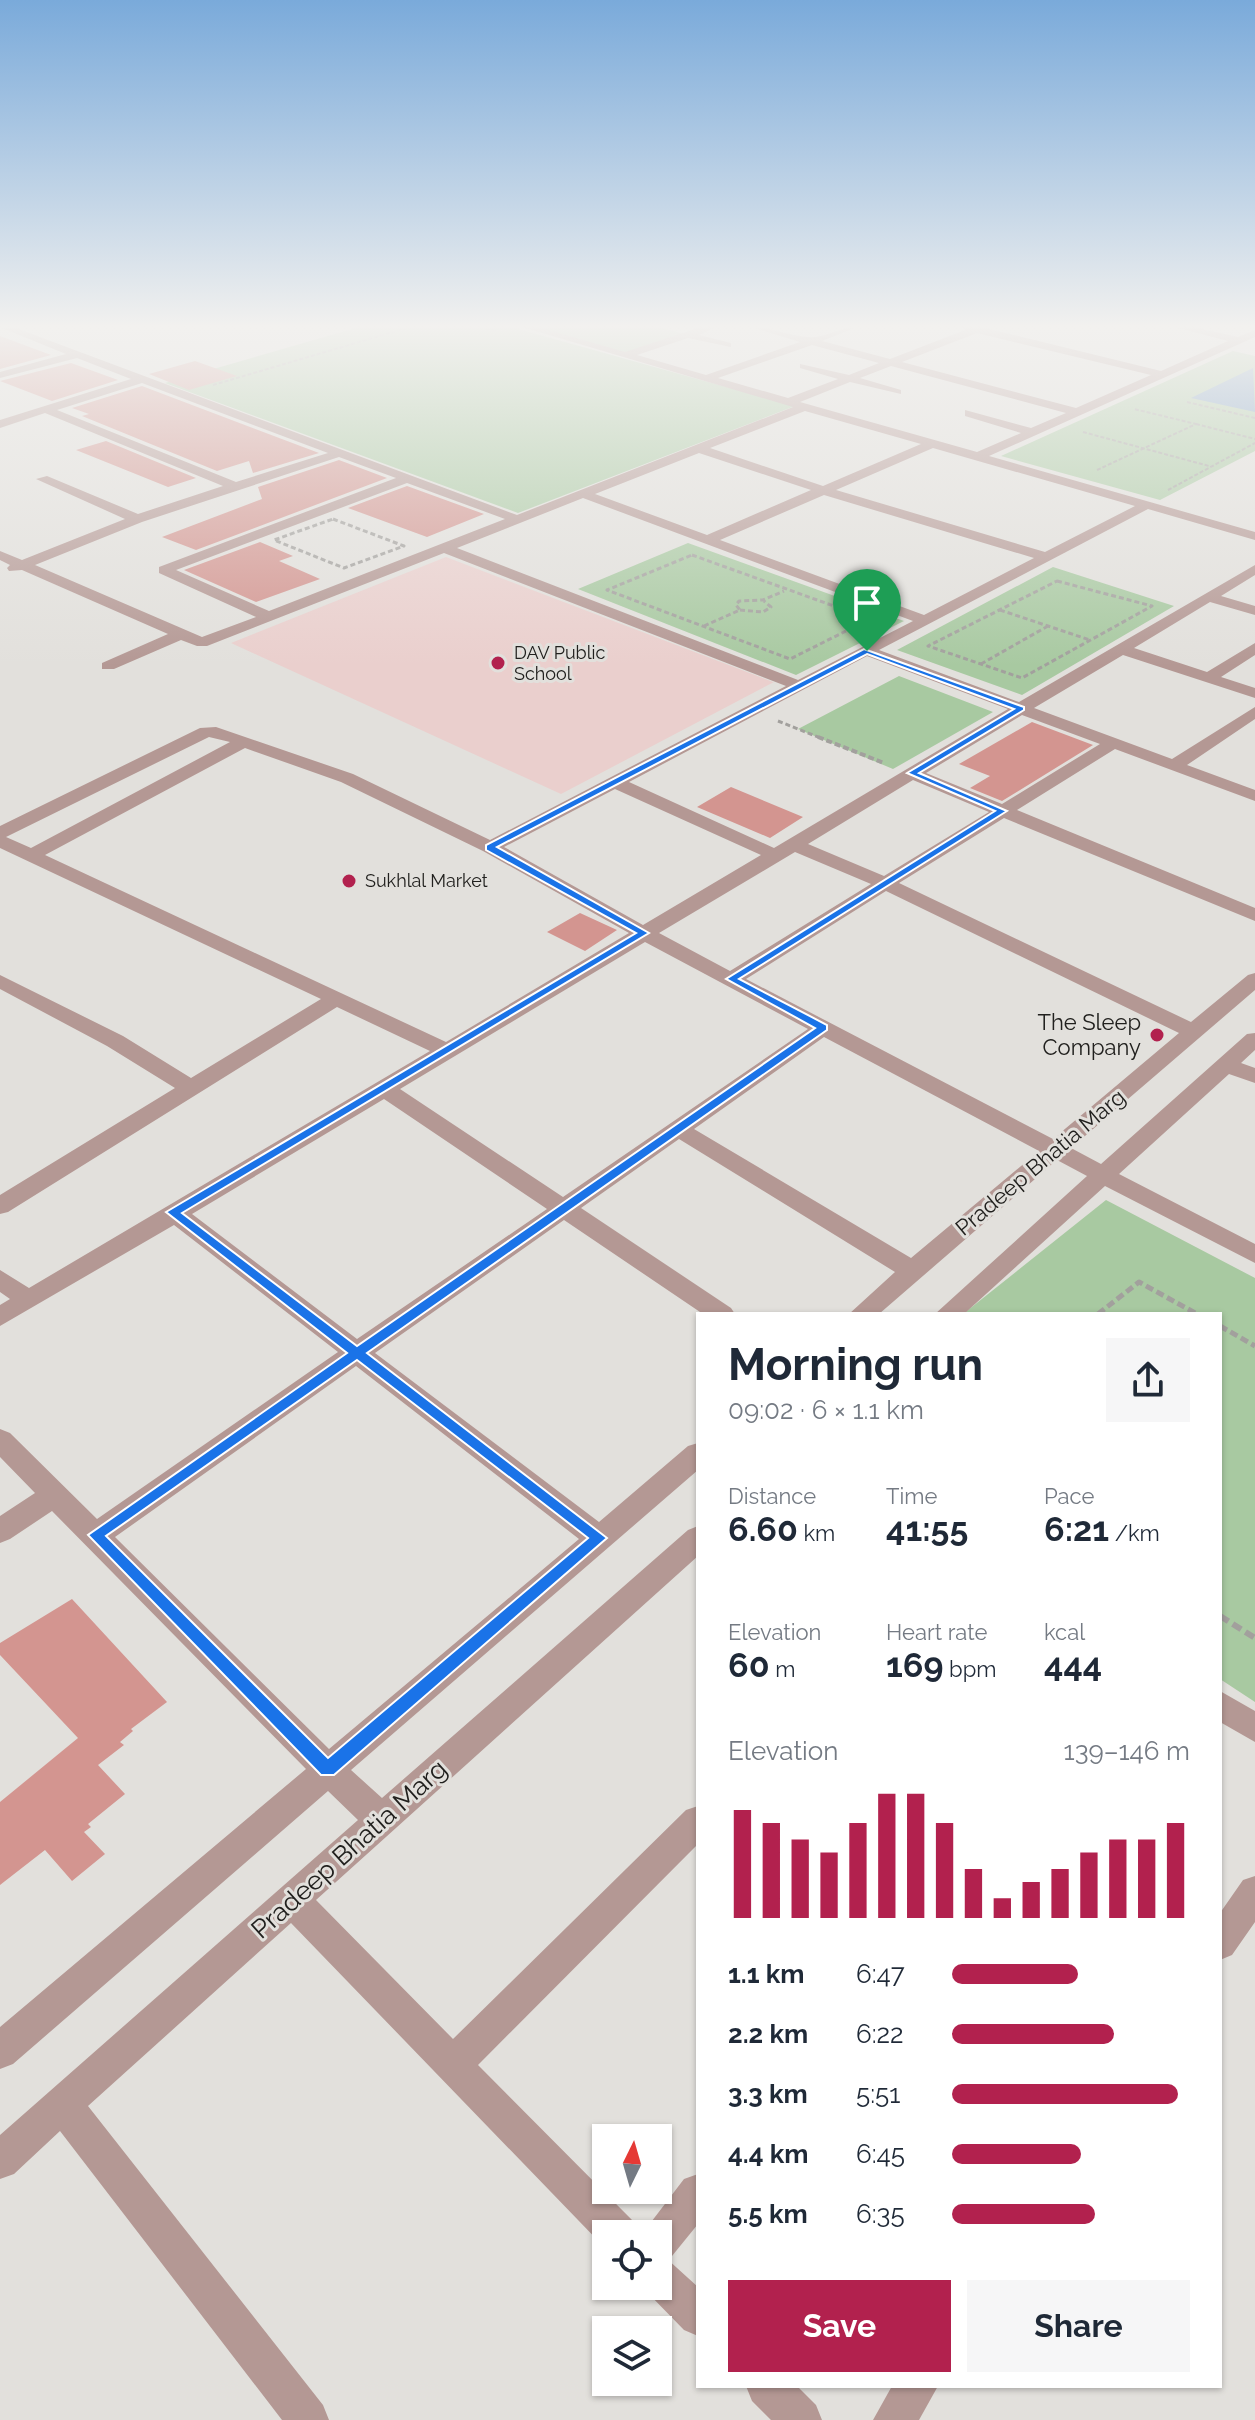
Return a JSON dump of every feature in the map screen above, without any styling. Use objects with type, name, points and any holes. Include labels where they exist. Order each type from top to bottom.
[{"type":"street","points":[[121,440],[236,487]]},
{"type":"street","points":[[304,440],[516,519]]},
{"type":"street","points":[[0,555],[202,643],[719,440]]},
{"type":"street","points":[[917,440],[1150,501],[1255,536]]},
{"type":"street","points":[[976,457],[1014,440]]},
{"type":"street","points":[[707,540],[931,444]]},
{"type":"street","points":[[698,448],[823,490],[1047,557]]},
{"type":"street","points":[[0,574],[137,519],[339,453]]},
{"type":"street","points":[[267,616],[164,570],[408,478]]},
{"type":"street","points":[[42,479],[137,519]]},
{"type":"street","points":[[581,493],[925,620]]},
{"type":"street","points":[[490,847],[1150,501]]},
{"type":"street","points":[[442,547],[800,686]]},
{"type":"street","points":[[0,1317],[1255,569]]},
{"type":"street","points":[[1209,597],[1255,611]]},
{"type":"street","points":[[108,666],[179,635]]},
{"type":"street","points":[[1208,678],[1255,648]]},
{"type":"street","points":[[1121,649],[1255,693]]},
{"type":"street","points":[[867,651],[1255,796]]},
{"type":"street","points":[[1173,766],[1255,712]]},
{"type":"street","points":[[0,833],[206,732],[245,741],[347,778],[490,847],[643,933],[1255,1255]]},
{"type":"street","points":[[32,855],[245,741]]},
{"type":"street","points":[[731,979],[1113,743]]},
{"type":"street","points":[[911,773],[1255,915]]},
{"type":"street","points":[[615,782],[775,855]]},
{"type":"street","points":[[0,841],[446,1050]]},
{"type":"street","points":[[793,844],[886,884],[1194,1032]]},
{"type":"street","name":"Pradeep Bhatia Marg","points":[[864,1312],[1255,979]]},
{"type":"street","points":[[0,981],[115,1041],[191,1088]]},
{"type":"street","points":[[0,1206],[337,998]]},
{"type":"street","points":[[95,1535],[823,1028]]},
{"type":"street","points":[[950,1312],[1255,1039]]},
{"type":"street","points":[[1226,1065],[1255,1076]]},
{"type":"street","points":[[383,1088],[719,1312]]},
{"type":"street","points":[[678,1129],[913,1271]]},
{"type":"street","points":[[173,1212],[599,1538]]},
{"type":"street","points":[[0,1279],[27,1299]]},
{"type":"street","points":[[0,1440],[327,1769],[382,1820]]},
{"type":"street","points":[[0,2051],[696,1456]]},
{"type":"street","points":[[0,1531],[55,1494]]},
{"type":"street","name":"Pradeep Bhatia Marg","points":[[0,2160],[696,1540]]},
{"type":"street","points":[[1222,1706],[1255,1728]]},
{"type":"street","points":[[452,2065],[696,1823]]},
{"type":"street","points":[[1222,1940],[1255,1892]]},
{"type":"street","points":[[292,1900],[604,2220]]},
{"type":"street","points":[[63,2104],[308,2420]]},
{"type":"street","points":[[672,2225],[696,2195]]},
{"type":"street","points":[[672,2289],[696,2314]]},
{"type":"street","points":[[769,2388],[801,2420]]},
{"type":"street","points":[[894,2420],[916,2388]]},
{"type":"path","points":[[1113,440],[1211,466]]},
{"type":"path","points":[[1097,470],[1161,440]]},
{"type":"path","points":[[1150,501],[1255,441]]},
{"type":"path","points":[[333,519],[404,546],[344,568],[274,540],[333,519]]},
{"type":"path","points":[[692,555],[788,589],[870,619],[790,659],[607,590],[692,555]]},
{"type":"path","points":[[1057,581],[1152,606],[1090,640],[1022,678],[928,646],[1057,581]]},
{"type":"path","points":[[740,610],[736,605],[739,601],[763,600],[788,589]]},
{"type":"path","points":[[703,626],[740,610],[763,612],[771,607],[763,600]]},
{"type":"path","points":[[999,610],[1090,640]]},
{"type":"path","points":[[981,664],[1048,626]]},
{"type":"path","points":[[753,710],[911,773]]},
{"type":"path","points":[[1101,1312],[1139,1282],[1193,1312]]},
{"type":"path","points":[[1222,1327],[1255,1346]]},
{"type":"path","points":[[1222,1617],[1255,1638]]},
{"type":"shaded area","name":"DAV Public School","points":[[446,557],[774,682],[561,794],[231,643]]},
{"type":"green space","points":[[320,440],[707,440],[518,513]]},
{"type":"green space","points":[[1036,440],[1255,440],[1255,451],[1160,500],[1001,456]]},
{"type":"green space","points":[[688,543],[904,621],[796,675],[578,589]]},
{"type":"green space","points":[[1053,567],[1174,606],[1022,695],[897,650]]},
{"type":"green space","points":[[899,676],[993,712],[893,769],[798,729]]},
{"type":"green space","points":[[1106,1200],[1255,1278],[1255,1702],[1222,1680],[1222,1312],[966,1312]]},
{"type":"building","points":[[141,440],[284,440],[319,453],[253,473],[249,461],[217,471]]},
{"type":"building","points":[[106,441],[196,478],[168,487],[76,450]]},
{"type":"building","points":[[339,460],[387,478],[196,550],[162,537],[262,499],[258,487]]},
{"type":"building","points":[[407,486],[484,514],[427,537],[348,508]]},
{"type":"building","points":[[260,542],[293,556],[279,561],[320,579],[256,602],[184,570]]},
{"type":"building","points":[[1032,722],[1093,745],[1002,801],[970,788],[990,776],[959,764]]},
{"type":"building","points":[[731,787],[803,817],[770,838],[697,807]]},
{"type":"building","points":[[580,913],[617,930],[585,951],[547,932]]},
{"type":"building","points":[[72,1599],[167,1702],[131,1729],[133,1731],[120,1742],[124,1745],[98,1765],[125,1794],[88,1824],[91,1827],[84,1832],[105,1854],[72,1881],[45,1850],[0,1885],[0,1802],[78,1738],[0,1655],[0,1643]]},
{"type":"place","name":"DAV Public School","points":[[498,663]]},
{"type":"place","name":"Sukhlal Market","points":[[349,881]]},
{"type":"place","name":"The Sleep Company","points":[[1157,1035]]},
{"type":"route","points":[[867,651],[490,847],[643,933],[173,1212],[357,1353],[95,1535],[327,1769],[599,1538],[357,1353],[823,1028],[731,979],[1002,811],[911,773],[1021,709],[867,651]]}]
